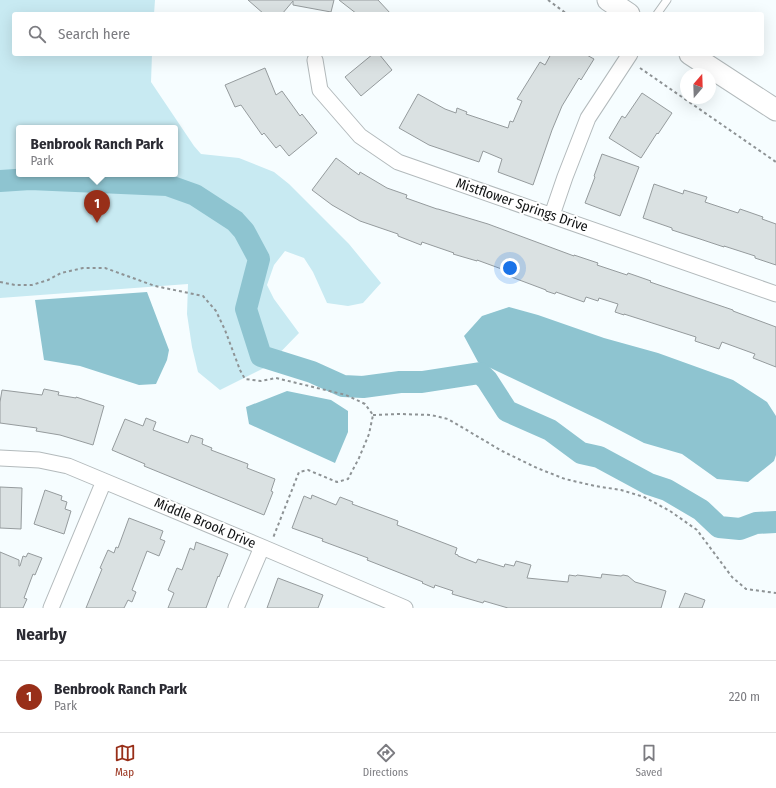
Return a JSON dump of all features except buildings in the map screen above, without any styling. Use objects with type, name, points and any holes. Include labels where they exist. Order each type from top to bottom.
[{"type":"street","points":[[608,0],[626,12]]},
{"type":"street","points":[[552,215],[588,118],[629,56]]},
{"type":"street","points":[[693,56],[776,110]]},
{"type":"street","name":"Mistflower Springs Drive","points":[[315,60],[320,90],[360,136],[398,162],[776,294]]},
{"type":"street","name":"Middle Brook Drive","points":[[0,458],[39,460],[68,466],[267,543],[405,608]]},
{"type":"street","points":[[51,608],[104,481]]},
{"type":"street","points":[[236,608],[267,543]]},
{"type":"lane","points":[[658,12],[667,0]]},
{"type":"path","points":[[548,0],[564,12]]},
{"type":"path","points":[[640,68],[776,162]]},
{"type":"path","points":[[0,282],[15,286],[32,286],[61,273],[83,268],[104,268],[155,286],[203,296],[216,311],[245,379],[261,381],[276,378],[346,396],[365,404],[373,415],[370,434],[360,458],[348,479],[337,482],[308,470],[299,472],[267,543]]},
{"type":"path","points":[[373,415],[431,415],[448,419],[502,451],[537,468],[565,478],[595,486],[621,490],[644,497],[670,511],[697,530],[732,577],[746,589],[776,593]]},
{"type":"shaded area","points":[[0,0],[155,0],[154,12],[12,12],[12,56],[152,56],[151,82],[201,154],[239,158],[274,172],[289,184],[349,244],[381,283],[363,303],[348,306],[327,303],[313,272],[304,258],[285,251],[274,265],[267,285],[274,299],[299,333],[266,367],[220,390],[198,372],[192,347],[187,314],[188,284],[0,298]]},
{"type":"shaded area","points":[[147,292],[169,350],[167,360],[156,384],[139,385],[80,366],[44,360],[35,300]]},
{"type":"shaded area","points":[[509,307],[538,315],[604,338],[658,353],[733,380],[767,402],[776,416],[776,455],[774,461],[748,482],[717,479],[682,454],[644,443],[600,420],[478,362],[464,336],[482,316]]},
{"type":"shaded area","points":[[287,391],[331,400],[348,411],[348,432],[335,463],[249,424],[246,407]]},
{"type":"waterway","points":[[0,181],[30,179],[167,185],[195,195],[235,221],[244,231],[259,259],[246,309],[261,356],[312,372],[343,386],[363,387],[400,382],[422,382],[480,373],[487,380],[507,411],[550,430],[581,453],[599,457],[649,484],[667,490],[701,510],[719,527],[740,529],[756,523],[776,522]]},
{"type":"place","name":"Benbrook Ranch Park","points":[[97,223]]}]
